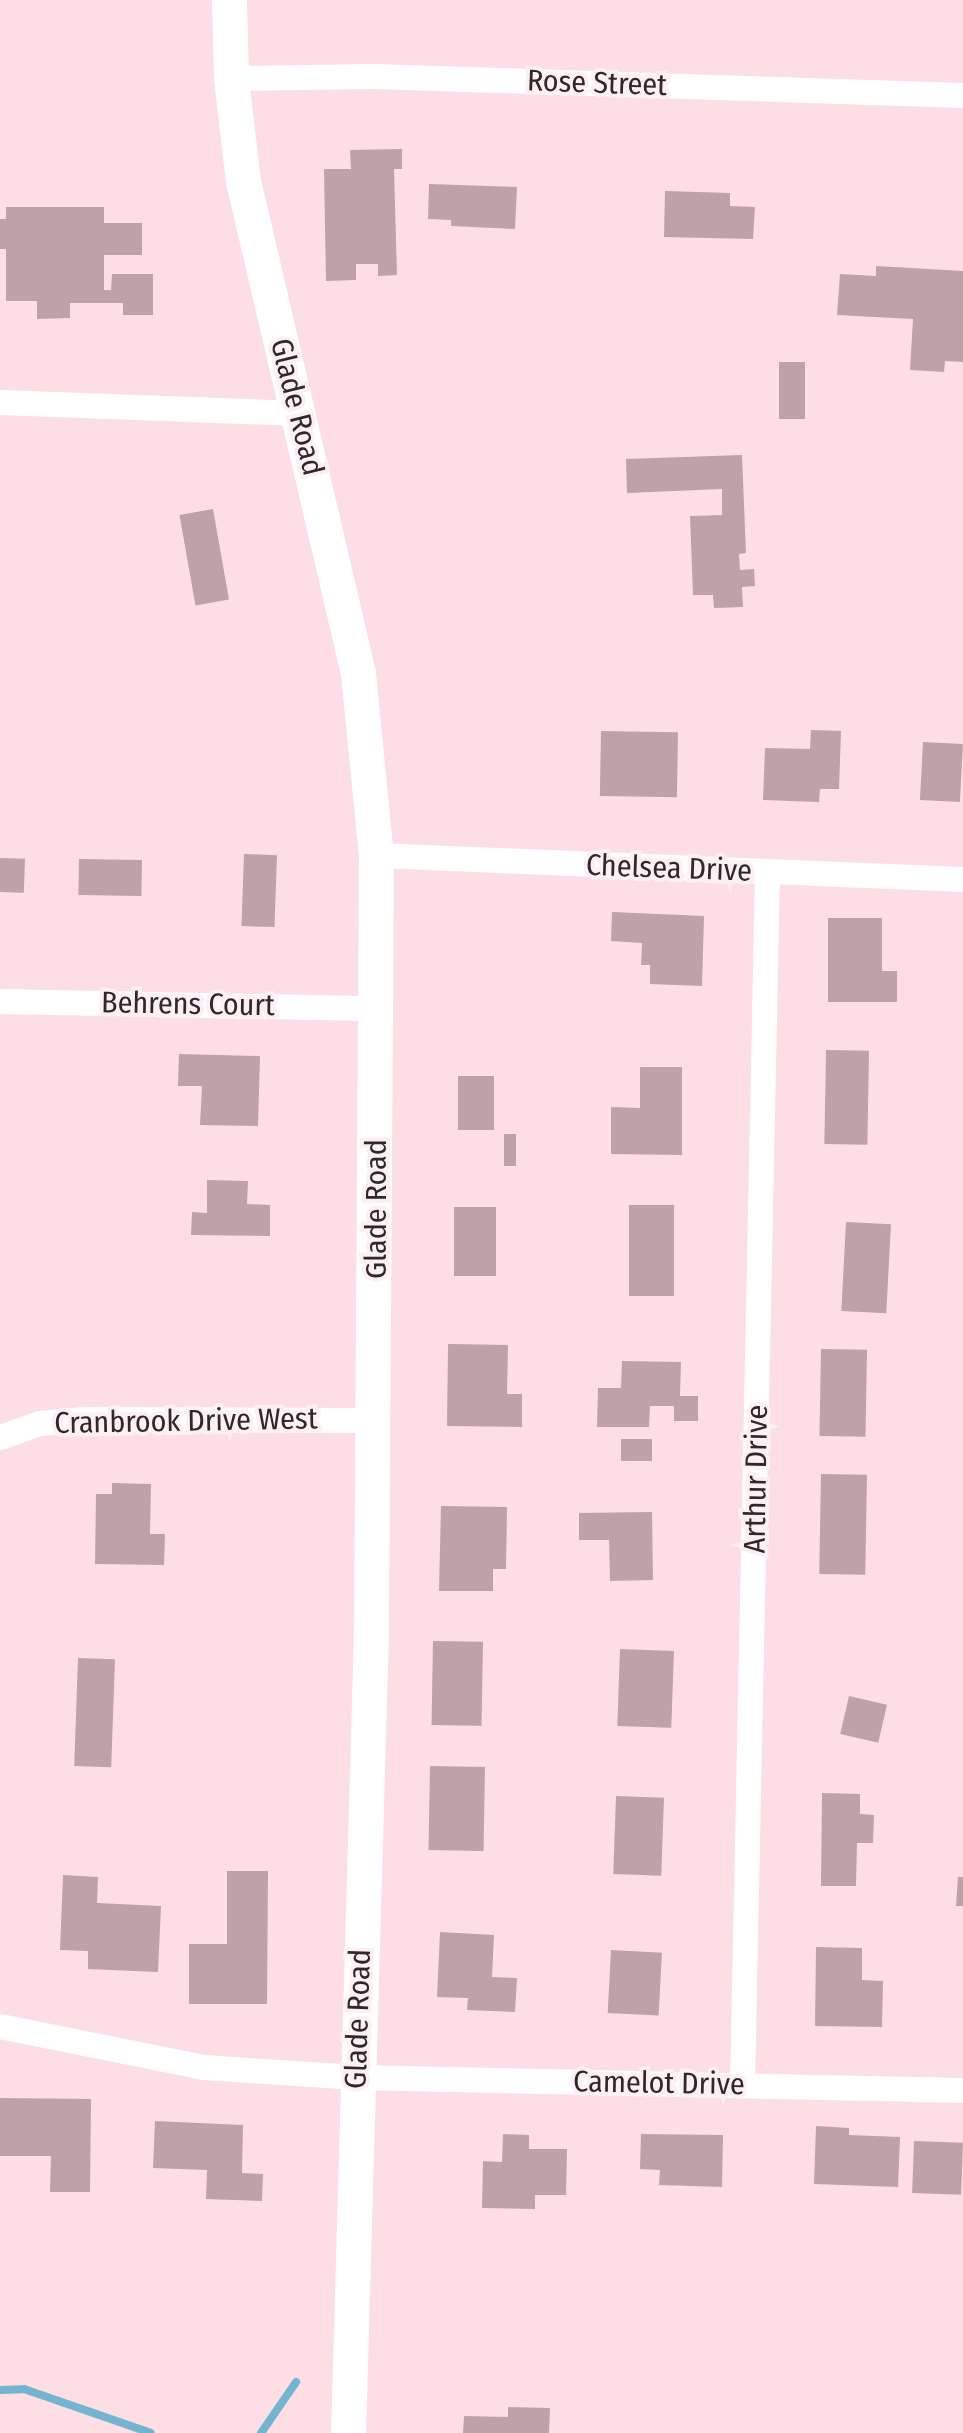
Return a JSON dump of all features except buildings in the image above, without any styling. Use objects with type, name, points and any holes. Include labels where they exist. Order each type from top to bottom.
[{"type":"main road","name":"Glade Road","points":[[229,0],[231,78],[243,181],[358,672],[376,855],[374,1420],[348,2433]]},
{"type":"street","name":"Rose Street","points":[[231,78],[374,76],[963,95]]},
{"type":"street","points":[[0,402],[298,414]]},
{"type":"street","name":"Chelsea Drive","points":[[376,855],[963,879]]},
{"type":"street","name":"Arthur Drive","points":[[742,2085],[767,872]]},
{"type":"street","name":"Behrens Court","points":[[0,1001],[377,1008]]},
{"type":"street","name":"Cranbrook Drive West","points":[[0,1437],[39,1423],[84,1419],[374,1420]]},
{"type":"street","name":"Camelot Drive","points":[[0,2026],[204,2068],[356,2077],[963,2090]]},
{"type":"waterway","points":[[261,2433],[296,2382]]},
{"type":"waterway","points":[[0,2390],[24,2389],[151,2433]]}]
